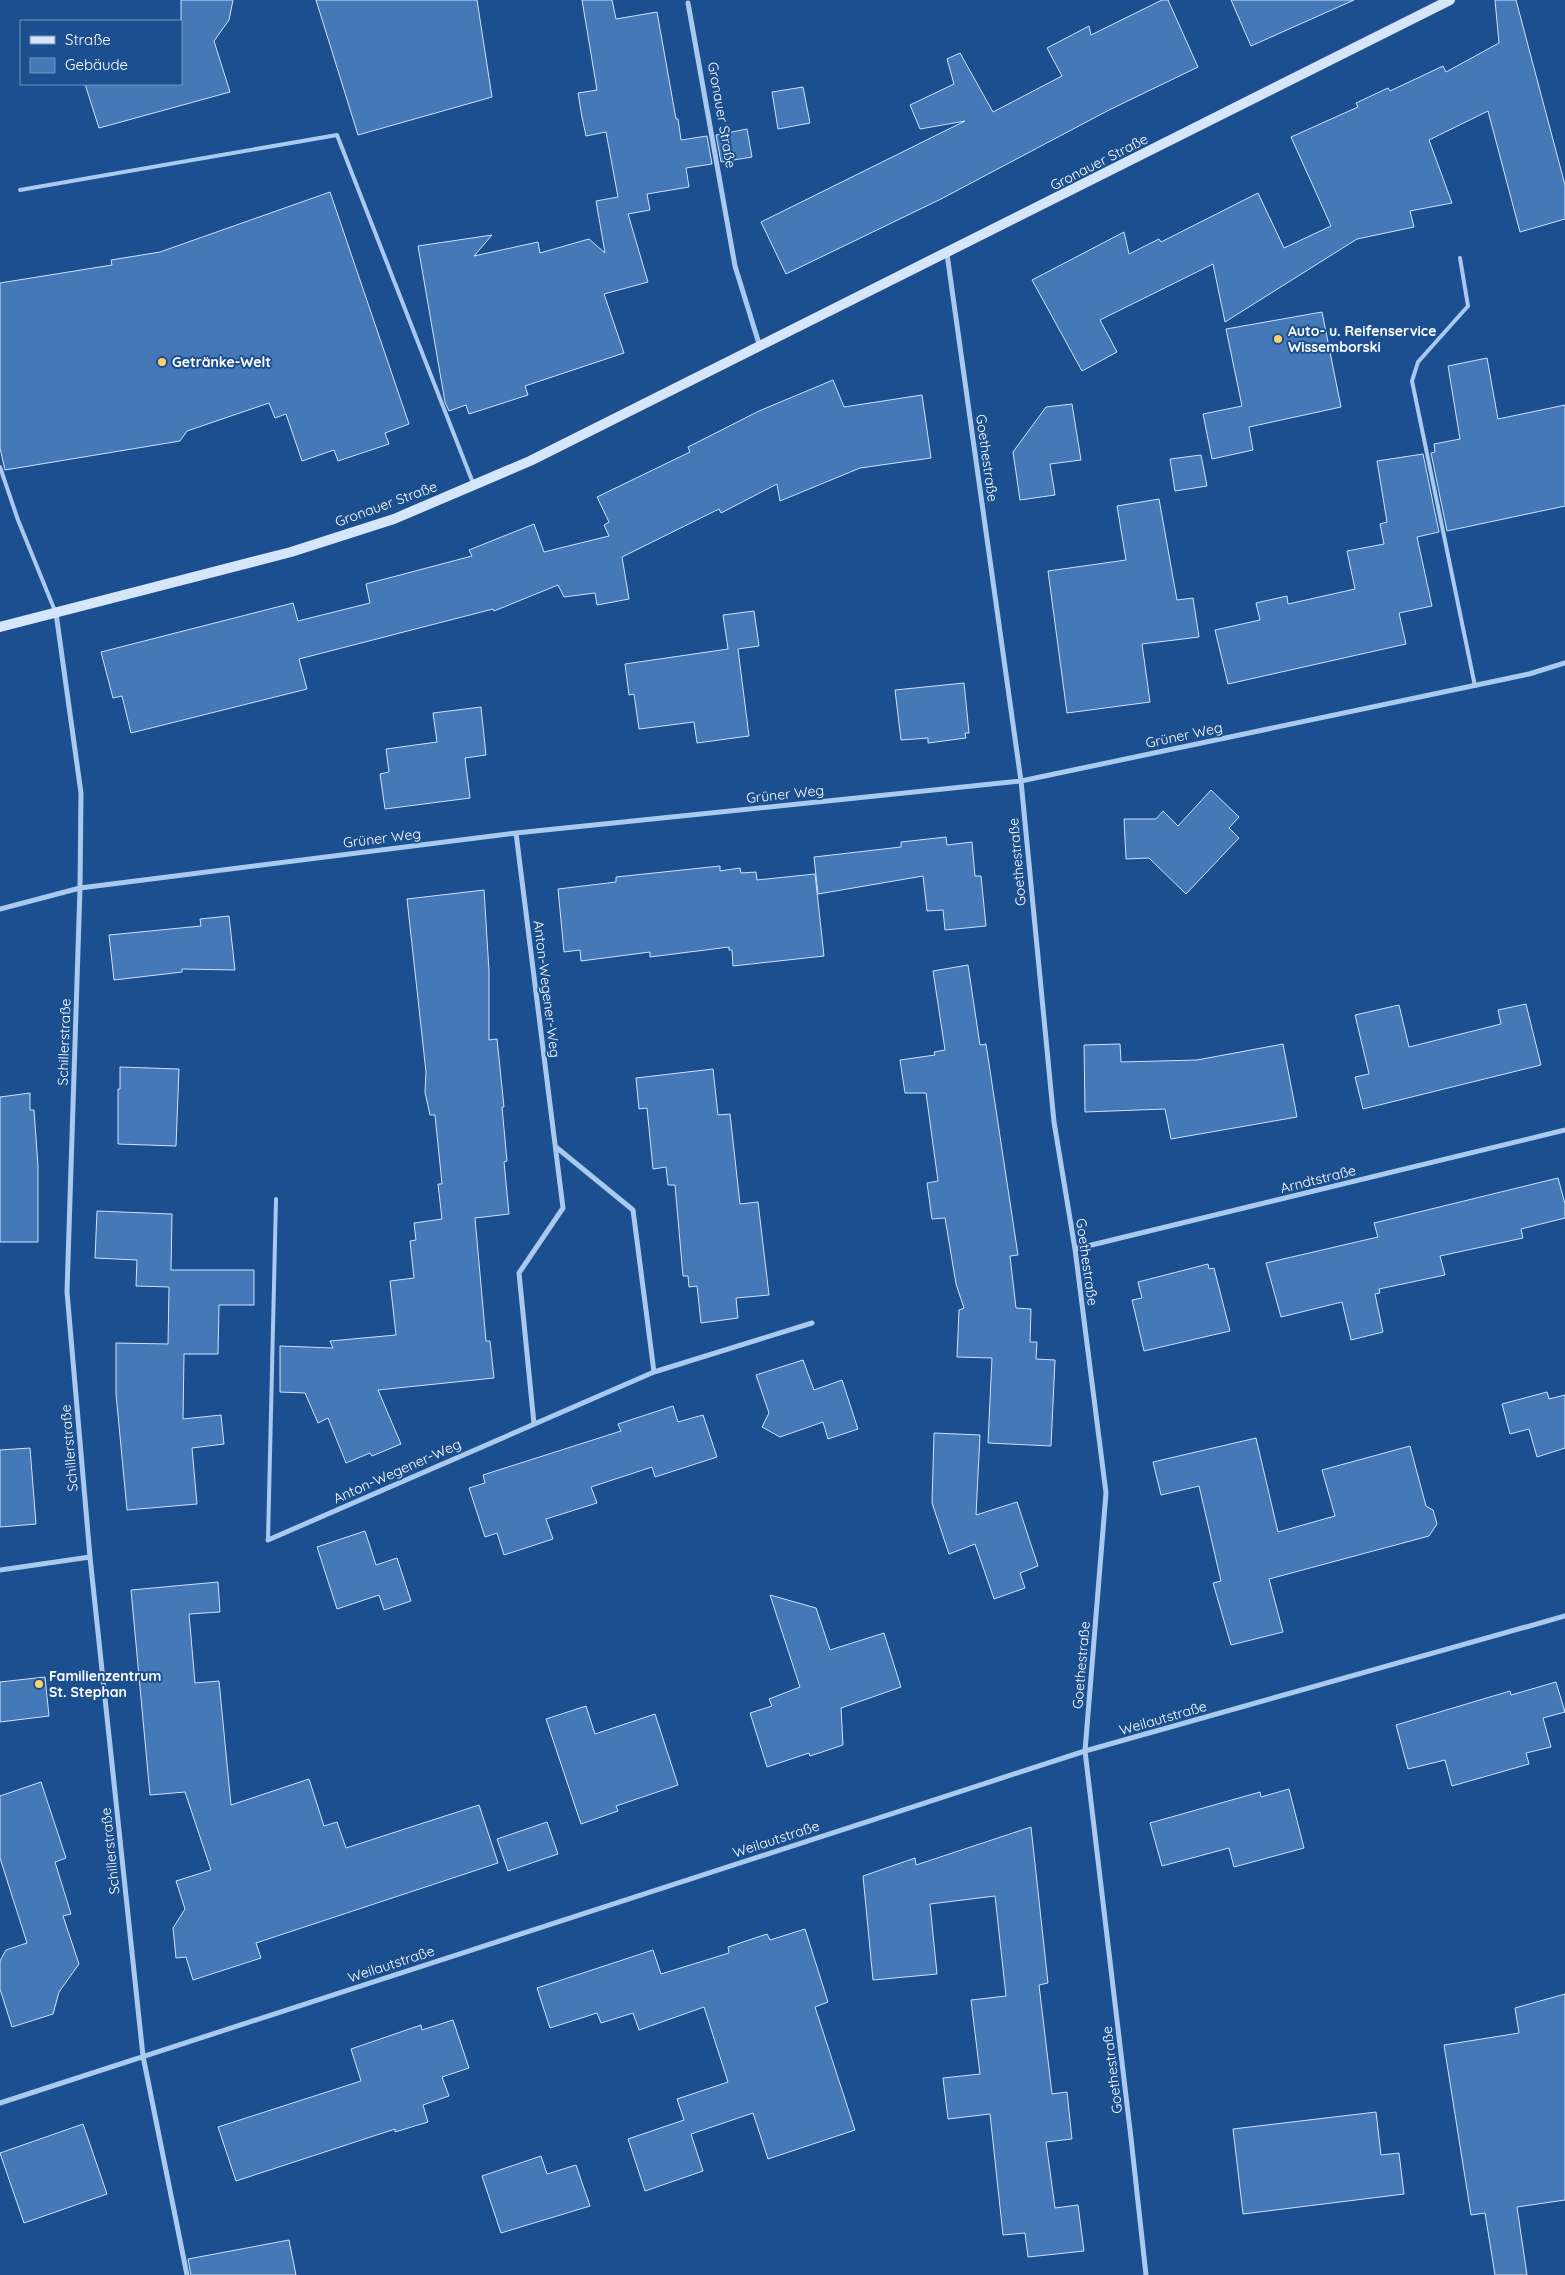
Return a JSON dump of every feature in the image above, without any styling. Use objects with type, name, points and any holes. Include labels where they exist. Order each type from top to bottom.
[{"type":"main road","name":"Gronauer Straße","points":[[0,627],[291,552],[394,519],[530,461],[760,348],[1450,0]]},
{"type":"street","name":"Gronauer Straße","points":[[688,4],[734,266],[760,348]]},
{"type":"street","name":"Goethestraße","points":[[947,254],[1021,781],[1054,1122],[1075,1249],[1106,1493],[1085,1751],[1146,2275]]},
{"type":"street","name":"Schillerstraße","points":[[56,613],[81,793],[80,888],[67,1292],[90,1557],[143,2056],[187,2275]]},
{"type":"street","name":"Grüner Weg","points":[[0,909],[80,888],[516,833],[1021,781],[1474,686],[1529,674],[1565,663]]},
{"type":"street","name":"Anton-Wegener-Weg","points":[[516,833],[563,1208],[519,1273],[534,1424]]},
{"type":"street","name":"Arndtstraße","points":[[1075,1249],[1565,1130]]},
{"type":"street","points":[[556,1147],[633,1210],[654,1372]]},
{"type":"street","name":"Anton-Wegener-Weg","points":[[268,1540],[654,1372],[812,1323]]},
{"type":"street","points":[[0,1570],[90,1557]]},
{"type":"street","name":"Weilautstraße","points":[[0,2103],[1085,1751],[1565,1616]]},
{"type":"lane","points":[[20,190],[337,135],[474,485]]},
{"type":"lane","points":[[1460,258],[1468,306],[1418,362],[1412,381],[1474,686]]},
{"type":"lane","points":[[0,467],[18,520],[56,613]]},
{"type":"lane","points":[[268,1540],[276,1198]]},
{"type":"building","points":[[181,0],[233,0],[229,20],[214,41],[230,92],[99,128],[85,85],[182,85]]},
{"type":"building","points":[[316,0],[477,0],[492,97],[358,135]]},
{"type":"building","points":[[582,0],[612,0],[616,19],[657,12],[681,140],[707,136],[712,164],[686,168],[689,187],[647,194],[650,210],[628,214],[648,282],[604,294],[624,353],[525,386],[528,395],[469,414],[466,405],[449,411],[445,402],[418,246],[492,235],[474,256],[538,242],[540,253],[589,239],[605,253],[596,201],[618,197],[606,132],[586,136],[582,117],[578,93],[597,90]]},
{"type":"building","points":[[1162,0],[1168,0],[1198,67],[1109,110],[941,199],[786,274],[761,222],[965,121],[920,129],[910,105],[954,84],[947,59],[960,53],[993,112],[1062,76],[1047,48],[1089,26],[1091,35]]},
{"type":"building","points":[[1231,0],[1354,0],[1251,46]]},
{"type":"building","points":[[1495,0],[1516,0],[1565,185],[1565,219],[1520,232],[1488,111],[1429,140],[1452,203],[1410,211],[1414,227],[1357,239],[1225,322],[1213,264],[1100,320],[1117,352],[1082,371],[1032,280],[1124,232],[1129,254],[1159,239],[1161,242],[1258,193],[1284,248],[1331,226],[1291,137],[1358,107],[1356,103],[1388,88],[1390,91],[1443,66],[1446,72],[1499,43]]},
{"type":"building","points":[[803,87],[810,123],[778,129],[772,92]]},
{"type":"building","points":[[747,129],[752,157],[721,162],[716,135]]},
{"type":"building","points":[[330,192],[409,424],[385,433],[389,444],[338,461],[334,450],[302,461],[286,414],[275,418],[269,403],[187,431],[180,441],[5,470],[0,448],[0,283],[112,265],[111,260],[160,252]]},
{"type":"building","points":[[1322,312],[1341,407],[1249,427],[1253,450],[1212,459],[1203,414],[1242,406],[1226,329]]},
{"type":"building","points":[[1487,358],[1498,419],[1565,405],[1565,506],[1447,531],[1431,453],[1435,452],[1434,444],[1460,439],[1448,366]]},
{"type":"building","points":[[833,380],[844,407],[922,395],[931,458],[860,468],[780,501],[777,484],[721,513],[719,509],[622,557],[629,599],[597,605],[595,593],[564,597],[558,585],[494,611],[493,609],[299,659],[307,689],[131,733],[122,696],[113,698],[101,652],[293,603],[298,621],[370,603],[366,584],[472,556],[469,550],[534,524],[544,552],[609,536],[604,525],[609,522],[597,497],[690,452],[688,447],[759,411]]},
{"type":"building","points":[[1072,404],[1081,460],[1050,464],[1055,495],[1020,500],[1013,452],[1046,407]]},
{"type":"building","points":[[1423,454],[1439,532],[1417,537],[1432,606],[1399,613],[1406,644],[1228,684],[1215,630],[1260,620],[1256,603],[1287,596],[1288,604],[1355,589],[1347,551],[1384,544],[1380,524],[1387,522],[1377,461]]},
{"type":"building","points":[[1201,455],[1207,486],[1175,491],[1170,459]]},
{"type":"building","points":[[1159,499],[1177,600],[1193,598],[1199,637],[1142,644],[1150,702],[1067,713],[1048,571],[1126,560],[1117,506]]},
{"type":"building","points":[[754,611],[759,646],[738,649],[749,736],[697,743],[694,722],[639,729],[634,694],[629,695],[625,664],[728,649],[723,615]]},
{"type":"building","points":[[964,683],[969,733],[965,733],[966,738],[928,743],[928,738],[901,740],[895,690]]},
{"type":"building","points":[[481,707],[486,755],[465,758],[470,798],[385,809],[380,774],[389,772],[386,749],[437,742],[433,713]]},
{"type":"building","points":[[1211,790],[1239,817],[1229,828],[1239,838],[1186,894],[1149,858],[1126,859],[1124,819],[1156,819],[1163,811],[1178,826]]},
{"type":"building","points":[[946,837],[947,845],[972,842],[975,876],[981,876],[986,926],[945,930],[943,910],[927,911],[923,876],[818,894],[814,857],[901,847],[901,842]]},
{"type":"building","points":[[720,866],[720,871],[740,868],[741,873],[756,872],[757,880],[815,874],[824,956],[733,966],[732,950],[729,950],[729,947],[650,957],[650,952],[581,961],[580,950],[564,952],[558,889],[616,882],[616,877]]},
{"type":"building","points":[[484,890],[489,971],[489,1040],[497,1039],[504,1107],[502,1107],[507,1161],[504,1162],[509,1214],[475,1218],[486,1341],[490,1341],[494,1378],[378,1390],[401,1444],[372,1456],[370,1453],[346,1463],[328,1418],[318,1423],[305,1393],[280,1392],[280,1346],[333,1348],[330,1341],[396,1335],[390,1281],[414,1278],[410,1241],[416,1240],[414,1223],[442,1219],[438,1184],[442,1184],[435,1115],[430,1115],[425,1092],[426,1072],[407,899]]},
{"type":"building","points":[[229,916],[235,970],[182,969],[182,972],[114,980],[109,935],[201,926],[200,919]]},
{"type":"building","points":[[968,965],[980,1045],[986,1044],[1018,1255],[1010,1256],[1016,1308],[1031,1309],[1030,1342],[1037,1342],[1036,1359],[1055,1360],[1051,1446],[988,1443],[992,1358],[957,1357],[959,1310],[964,1308],[956,1284],[945,1218],[932,1219],[927,1183],[938,1181],[926,1093],[905,1093],[900,1060],[935,1055],[934,1052],[945,1050],[933,971]]},
{"type":"building","points":[[1526,1004],[1541,1065],[1363,1109],[1355,1077],[1369,1074],[1355,1015],[1399,1005],[1409,1047],[1501,1024],[1498,1010]]},
{"type":"building","points":[[1120,1044],[1121,1062],[1197,1060],[1283,1044],[1297,1117],[1171,1139],[1165,1109],[1085,1112],[1084,1045]]},
{"type":"building","points":[[120,1067],[179,1069],[176,1146],[118,1144]]},
{"type":"building","points":[[713,1069],[718,1115],[730,1114],[740,1204],[758,1202],[769,1295],[736,1298],[738,1318],[701,1323],[697,1286],[689,1287],[688,1276],[683,1276],[675,1185],[668,1185],[666,1167],[653,1169],[647,1108],[639,1109],[636,1078]]},
{"type":"building","points":[[30,1093],[30,1110],[34,1110],[38,1166],[38,1242],[0,1242],[0,1097]]},
{"type":"building","points":[[1558,1178],[1565,1204],[1565,1218],[1521,1229],[1523,1238],[1440,1256],[1445,1275],[1379,1289],[1380,1293],[1375,1294],[1383,1332],[1351,1340],[1342,1302],[1281,1317],[1266,1263],[1378,1237],[1374,1223]]},
{"type":"building","points":[[97,1211],[172,1214],[171,1270],[254,1270],[254,1305],[219,1305],[218,1354],[184,1354],[183,1419],[221,1415],[224,1444],[192,1448],[197,1504],[127,1510],[116,1394],[116,1343],[168,1344],[169,1287],[136,1286],[137,1260],[95,1258]]},
{"type":"building","points":[[1208,1264],[1209,1269],[1214,1268],[1230,1331],[1144,1351],[1132,1300],[1142,1298],[1138,1282]]},
{"type":"building","points":[[803,1360],[814,1390],[842,1380],[858,1429],[828,1439],[823,1422],[780,1437],[762,1427],[769,1413],[756,1375]]},
{"type":"building","points":[[1547,1392],[1549,1399],[1565,1395],[1565,1448],[1537,1457],[1529,1429],[1510,1434],[1502,1404]]},
{"type":"building","points":[[673,1406],[678,1422],[703,1415],[717,1457],[655,1477],[652,1467],[591,1487],[597,1503],[546,1519],[553,1539],[504,1555],[497,1533],[485,1537],[469,1488],[485,1483],[483,1475],[621,1431],[618,1424]]},
{"type":"building","points":[[934,1433],[980,1435],[976,1515],[1017,1502],[1038,1566],[1020,1573],[1025,1588],[994,1599],[975,1544],[949,1554],[932,1503]]},
{"type":"building","points":[[1256,1438],[1278,1532],[1335,1516],[1322,1470],[1410,1446],[1426,1506],[1433,1510],[1437,1524],[1429,1536],[1269,1579],[1283,1632],[1231,1645],[1213,1583],[1221,1581],[1199,1486],[1161,1495],[1153,1462]]},
{"type":"building","points":[[30,1448],[36,1524],[0,1527],[0,1450]]},
{"type":"building","points":[[365,1531],[376,1565],[397,1558],[411,1601],[384,1610],[379,1595],[337,1609],[317,1547]]},
{"type":"building","points":[[218,1582],[220,1612],[189,1614],[195,1683],[219,1681],[231,1805],[309,1779],[324,1826],[337,1822],[346,1848],[479,1805],[498,1863],[256,1943],[261,1958],[193,1980],[186,1957],[176,1958],[173,1928],[185,1909],[176,1881],[211,1870],[185,1792],[150,1795],[131,1590]]},
{"type":"building","points":[[770,1595],[816,1608],[830,1650],[884,1633],[901,1687],[841,1708],[843,1745],[810,1756],[809,1753],[767,1767],[750,1713],[772,1706],[769,1699],[800,1687]]},
{"type":"building","points":[[45,1677],[49,1716],[0,1722],[0,1682]]},
{"type":"building","points":[[1556,1682],[1565,1712],[1543,1718],[1551,1747],[1526,1753],[1529,1764],[1452,1786],[1445,1760],[1408,1769],[1396,1725],[1510,1691],[1511,1695]]},
{"type":"building","points":[[586,1706],[595,1734],[655,1714],[678,1785],[616,1806],[618,1811],[581,1824],[546,1719]]},
{"type":"building","points":[[41,1782],[66,1858],[55,1862],[71,1914],[63,1916],[79,1964],[59,1992],[53,2014],[12,2027],[0,1989],[0,1961],[6,1950],[27,1943],[0,1858],[0,1796]]},
{"type":"building","points":[[1289,1789],[1304,1848],[1234,1867],[1229,1848],[1162,1866],[1150,1823],[1260,1792],[1261,1797]]},
{"type":"building","points":[[547,1822],[558,1854],[508,1871],[497,1839]]},
{"type":"building","points":[[1031,1827],[1048,1983],[1039,1985],[1052,2094],[1067,2092],[1072,2139],[1046,2142],[1055,2208],[1078,2205],[1084,2251],[1028,2257],[1025,2233],[1003,2235],[990,2114],[948,2119],[943,2078],[980,2074],[971,2000],[1006,1996],[995,1896],[930,1904],[937,1974],[873,1980],[863,1876],[915,1858],[916,1865]]},
{"type":"building","points":[[805,1929],[828,2002],[815,2007],[855,2130],[768,2159],[753,2113],[691,2134],[703,2171],[645,2191],[628,2139],[684,2120],[677,2099],[728,2082],[704,2007],[639,2030],[633,2013],[601,2023],[597,2013],[550,2028],[537,1988],[653,1950],[661,1974],[729,1953],[728,1947],[767,1934],[770,1940]]},
{"type":"building","points":[[1565,1994],[1565,2200],[1517,2207],[1527,2275],[1495,2275],[1485,2213],[1471,2215],[1444,2045],[1519,2033],[1515,2008]]},
{"type":"building","points":[[453,2020],[469,2068],[442,2077],[449,2096],[423,2105],[428,2122],[395,2132],[395,2129],[236,2181],[218,2127],[361,2081],[351,2049],[421,2025],[422,2030]]},
{"type":"building","points":[[1376,2112],[1381,2155],[1399,2153],[1404,2194],[1243,2214],[1233,2129]]},
{"type":"building","points":[[83,2124],[107,2194],[24,2223],[0,2153]]},
{"type":"building","points":[[541,2156],[547,2174],[576,2165],[590,2206],[501,2233],[482,2176]]},
{"type":"building","points":[[289,2240],[296,2275],[191,2275],[188,2259]]},
{"type":"place","name":"Auto- u. Reifenservice Wissemborski","points":[[1278,339]]},
{"type":"place","name":"Getränke-Welt","points":[[162,362]]},
{"type":"place","name":"Familienzentrum St. Stephan","points":[[39,1684]]}]
